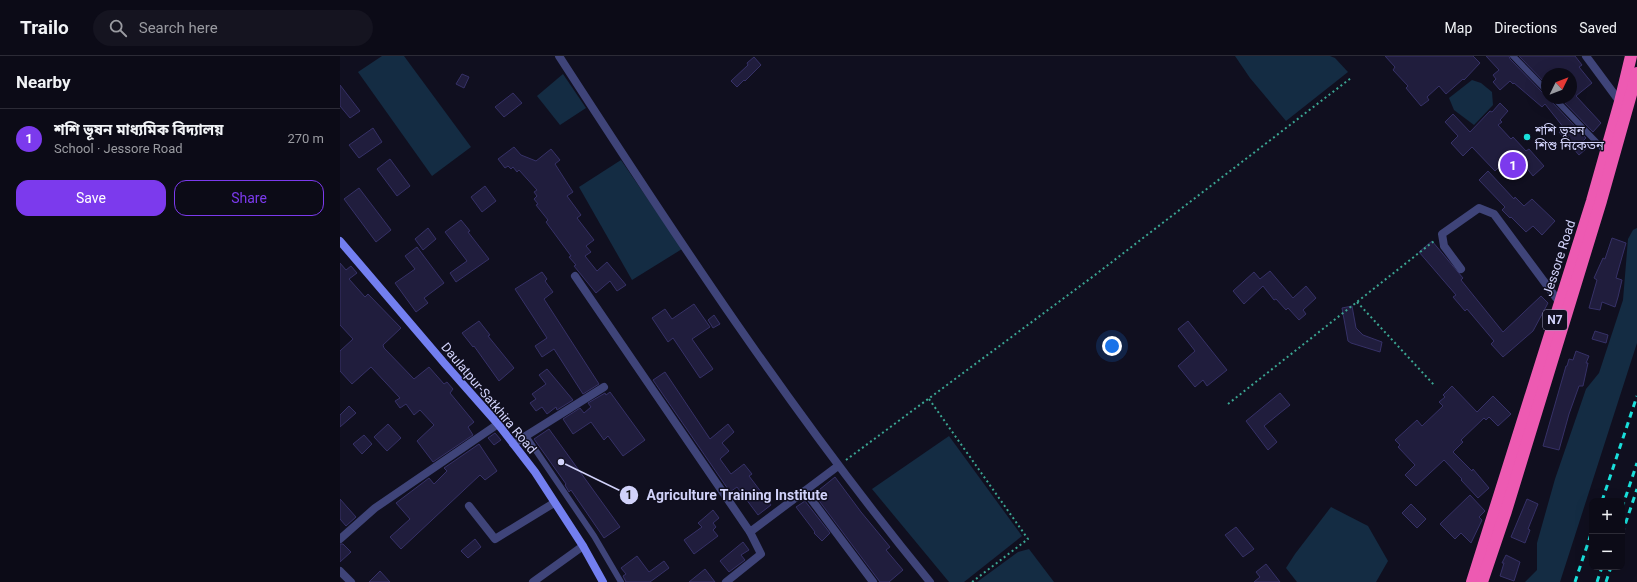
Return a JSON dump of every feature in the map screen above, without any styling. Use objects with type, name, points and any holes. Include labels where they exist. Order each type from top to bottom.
[{"type":"highway","name":"Jessore Road","points":[[1472,582],[1592,200],[1620,102],[1631,56]]},
{"type":"highway","name":"Jessore Road","points":[[1482,582],[1506,511],[1601,201],[1637,73]]},
{"type":"main road","name":"Daulatpur-Satkhira Road","points":[[340,241],[498,424],[535,472],[583,546],[603,582]]},
{"type":"street","points":[[559,56],[655,205],[749,343],[838,466],[884,526],[930,582]]},
{"type":"street","points":[[1586,56],[1620,102]]},
{"type":"street","points":[[1461,269],[1444,246],[1442,234],[1479,208],[1494,214],[1560,303]]},
{"type":"street","points":[[576,276],[750,532],[761,554],[726,582]]},
{"type":"street","points":[[513,444],[604,387]]},
{"type":"street","points":[[340,539],[375,508],[498,424]]},
{"type":"street","points":[[750,532],[838,466]]},
{"type":"street","points":[[805,491],[873,582]]},
{"type":"street","points":[[469,506],[495,539],[554,503]]},
{"type":"street","points":[[533,582],[583,546]]},
{"type":"street","points":[[340,571],[351,582]]},
{"type":"lane","points":[[1513,56],[1541,85]]},
{"type":"lane","points":[[1560,104],[1606,152]]},
{"type":"lane","points":[[526,436],[594,536],[621,582]]},
{"type":"path","points":[[838,466],[1095,275],[1351,78]]},
{"type":"path","points":[[1228,404],[1442,234]]},
{"type":"path","points":[[1357,302],[1435,386]]},
{"type":"path","points":[[929,399],[1028,539],[972,582]]},
{"type":"water","points":[[382,56],[404,56],[471,147],[432,176],[358,72]]},
{"type":"water","points":[[1235,56],[1330,56],[1335,58],[1348,72],[1286,121],[1250,78]]},
{"type":"water","points":[[563,74],[586,108],[560,125],[537,96]]},
{"type":"water","points":[[1472,80],[1481,83],[1492,92],[1493,105],[1474,125],[1454,110],[1449,98]]},
{"type":"water","points":[[621,160],[682,249],[632,280],[579,187]]},
{"type":"water","points":[[1637,228],[1637,343],[1560,582],[1525,582],[1537,570],[1537,543],[1555,479],[1586,389],[1599,373],[1623,300],[1628,239],[1633,230]]},
{"type":"water","points":[[949,436],[1022,536],[964,582],[949,582],[872,489]]},
{"type":"water","points":[[1331,507],[1368,526],[1388,561],[1376,582],[1297,582],[1286,568]]},
{"type":"water","points":[[1029,549],[1054,582],[977,582],[1018,552]]},
{"type":"building","points":[[1385,56],[1473,56],[1480,63],[1464,80],[1463,79],[1446,94],[1439,86],[1427,97],[1429,100],[1421,106],[1406,88],[1408,86],[1393,70],[1395,67]]},
{"type":"building","points":[[1486,56],[1509,56],[1510,59],[1541,91],[1541,104],[1545,104],[1542,107],[1510,81],[1500,90],[1493,82],[1496,79],[1493,75],[1499,70]]},
{"type":"building","points":[[1519,56],[1575,56],[1582,65],[1579,67],[1592,83],[1577,95],[1577,68],[1541,68],[1541,79]]},
{"type":"building","points":[[754,57],[761,65],[737,87],[731,81],[748,65],[747,63]]},
{"type":"building","points":[[462,74],[469,77],[464,88],[456,84]]},
{"type":"building","points":[[340,85],[360,111],[350,118],[340,106]]},
{"type":"building","points":[[513,93],[522,103],[504,117],[495,107]]},
{"type":"building","points":[[1577,97],[1601,123],[1593,132],[1566,104],[1577,104]]},
{"type":"building","points":[[1500,103],[1508,111],[1500,120],[1502,122],[1498,125],[1511,139],[1513,137],[1526,151],[1529,149],[1544,166],[1533,176],[1525,166],[1515,176],[1503,163],[1495,171],[1472,147],[1463,156],[1451,143],[1458,136],[1445,122],[1453,114],[1470,132]]},
{"type":"building","points":[[1545,104],[1554,104],[1586,138],[1582,142],[1587,148],[1579,155],[1559,132],[1564,128]]},
{"type":"building","points":[[373,128],[382,142],[359,158],[349,145]]},
{"type":"building","points":[[514,147],[521,155],[536,161],[551,149],[560,160],[555,164],[573,192],[567,196],[581,215],[577,218],[594,240],[586,246],[591,252],[585,256],[597,271],[607,262],[626,285],[617,291],[610,281],[596,293],[574,266],[576,265],[569,257],[571,256],[546,222],[548,220],[536,205],[538,204],[534,199],[537,196],[534,192],[537,190],[519,170],[517,172],[513,167],[511,169],[508,166],[505,168],[498,159]]},
{"type":"building","points":[[390,159],[410,186],[397,196],[377,169]]},
{"type":"building","points":[[1488,171],[1514,199],[1515,197],[1524,206],[1532,199],[1555,221],[1542,235],[1533,226],[1526,232],[1502,210],[1505,207],[1479,180]]},
{"type":"building","points":[[485,186],[496,201],[482,212],[471,197]]},
{"type":"building","points":[[359,188],[391,230],[376,242],[344,199]]},
{"type":"building","points":[[461,220],[470,231],[468,232],[489,259],[456,282],[450,273],[467,261],[445,232]]},
{"type":"building","points":[[428,228],[436,239],[423,250],[415,239]]},
{"type":"building","points":[[1612,238],[1626,243],[1616,278],[1622,280],[1615,307],[1602,302],[1600,310],[1589,308],[1597,280],[1594,278],[1603,258],[1605,259]]},
{"type":"building","points":[[1432,241],[1463,278],[1461,280],[1503,332],[1541,296],[1548,303],[1533,331],[1503,357],[1491,344],[1494,341],[1467,309],[1465,311],[1453,297],[1456,295],[1419,252]]},
{"type":"building","points":[[417,247],[444,283],[424,298],[428,303],[416,312],[395,283],[415,269],[405,256]]},
{"type":"building","points":[[340,263],[346,270],[351,266],[357,273],[349,279],[365,297],[368,294],[401,328],[383,345],[384,348],[414,379],[429,367],[444,384],[447,382],[453,389],[450,393],[474,422],[468,427],[473,435],[433,462],[417,441],[434,425],[420,410],[414,415],[406,404],[400,408],[395,401],[400,398],[371,367],[352,384],[340,371],[340,351],[353,339],[340,325]]},
{"type":"building","points":[[1270,271],[1293,298],[1306,286],[1316,298],[1303,310],[1306,314],[1299,320],[1288,308],[1286,310],[1276,299],[1274,300],[1263,286],[1244,304],[1233,291],[1254,272],[1260,279]]},
{"type":"building","points":[[542,272],[547,279],[545,281],[553,292],[544,299],[599,384],[583,394],[554,349],[542,357],[535,346],[547,338],[515,289]]},
{"type":"building","points":[[694,304],[710,327],[692,339],[713,369],[700,378],[673,338],[668,342],[652,318],[665,309],[672,319]]},
{"type":"building","points":[[1352,306],[1356,328],[1363,335],[1382,342],[1380,352],[1348,341],[1342,308]]},
{"type":"building","points":[[714,315],[720,324],[713,328],[708,320]]},
{"type":"building","points":[[479,321],[490,335],[488,336],[514,368],[499,381],[474,346],[473,347],[462,333]]},
{"type":"building","points":[[1188,321],[1227,370],[1207,386],[1203,380],[1195,387],[1178,366],[1195,351],[1178,329]]},
{"type":"building","points":[[1595,331],[1608,335],[1606,343],[1592,339]]},
{"type":"building","points":[[1576,351],[1589,356],[1586,363],[1588,363],[1583,386],[1579,386],[1559,450],[1543,446],[1566,366],[1569,359],[1573,360]]},
{"type":"building","points":[[547,369],[573,400],[557,410],[556,407],[547,414],[542,407],[536,411],[530,403],[536,399],[532,394],[546,384],[539,375]]},
{"type":"building","points":[[665,372],[710,439],[728,424],[734,432],[722,443],[729,451],[720,459],[731,474],[744,464],[752,474],[749,476],[771,505],[758,515],[737,487],[730,492],[653,380]]},
{"type":"building","points":[[1452,386],[1477,412],[1493,396],[1511,414],[1498,426],[1489,417],[1486,420],[1484,418],[1461,440],[1463,442],[1453,452],[1472,471],[1473,469],[1489,488],[1478,498],[1444,460],[1416,486],[1405,475],[1415,465],[1398,447],[1400,445],[1395,440],[1417,420],[1422,426],[1443,406],[1439,402],[1445,397],[1443,395]]},
{"type":"building","points":[[610,392],[645,440],[623,456],[608,436],[604,440],[591,422],[573,434],[563,419],[580,408],[584,413],[591,407],[588,403],[605,393],[606,395]]},
{"type":"building","points":[[1280,393],[1290,405],[1264,426],[1277,442],[1268,450],[1246,421]]},
{"type":"building","points":[[349,406],[356,413],[340,427],[340,415]]},
{"type":"building","points":[[388,424],[401,438],[387,451],[374,437]]},
{"type":"building","points":[[549,429],[620,527],[604,538],[571,490],[569,492],[565,485],[566,484],[534,439]]},
{"type":"building","points":[[495,433],[501,440],[494,445],[488,438]]},
{"type":"building","points":[[364,435],[372,444],[362,454],[353,444]]},
{"type":"building","points":[[479,444],[497,471],[485,480],[480,475],[401,549],[390,537],[410,519],[396,503],[429,478],[434,484],[447,471],[444,468]]},
{"type":"building","points":[[835,477],[890,547],[886,550],[903,570],[889,582],[880,582],[814,494]]},
{"type":"building","points":[[1470,495],[1485,511],[1479,517],[1482,520],[1471,543],[1461,533],[1455,539],[1440,524]]},
{"type":"building","points":[[340,499],[356,517],[346,526],[340,519]]},
{"type":"building","points":[[1527,499],[1538,504],[1528,529],[1530,530],[1525,543],[1511,537]]},
{"type":"building","points":[[805,501],[830,533],[822,541],[814,533],[815,532],[796,507]]},
{"type":"building","points":[[1411,504],[1426,519],[1417,528],[1402,513]]},
{"type":"building","points":[[713,510],[719,518],[713,523],[716,527],[713,530],[718,536],[694,554],[684,540],[702,527],[698,523]]},
{"type":"building","points":[[1236,527],[1254,549],[1243,557],[1225,535]]},
{"type":"building","points":[[475,539],[481,547],[468,558],[461,551]]},
{"type":"building","points":[[743,542],[749,550],[741,555],[745,560],[729,572],[720,561]]},
{"type":"building","points":[[340,544],[343,544],[351,552],[340,562]]},
{"type":"building","points":[[1506,555],[1520,562],[1514,581],[1500,576],[1504,563],[1502,563]]},
{"type":"building","points":[[637,556],[649,572],[664,561],[669,568],[650,582],[626,582],[623,576],[626,574],[621,568]]},
{"type":"building","points":[[1266,564],[1280,582],[1254,582],[1260,577],[1256,572]]},
{"type":"building","points":[[705,569],[715,582],[689,582]]},
{"type":"building","points":[[380,571],[390,582],[369,582]]},
{"type":"railway","points":[[1603,498],[1637,396]]},
{"type":"railway","points":[[1625,499],[1637,463]]},
{"type":"railway","points":[[1625,525],[1637,489]]},
{"type":"railway","points":[[1575,582],[1591,534]]},
{"type":"railway","points":[[1597,582],[1601,570]]},
{"type":"railway","points":[[1606,582],[1610,570]]},
{"type":"place","name":"শশি ভূষন শিশু নিকেতন","points":[[1527,137]]},
{"type":"place","name":"শশি ভূষন মাধ্যমিক বিদ্যালয়","points":[[1513,165]]},
{"type":"place","name":"Agriculture Training Institute","points":[[561,462]]}]
